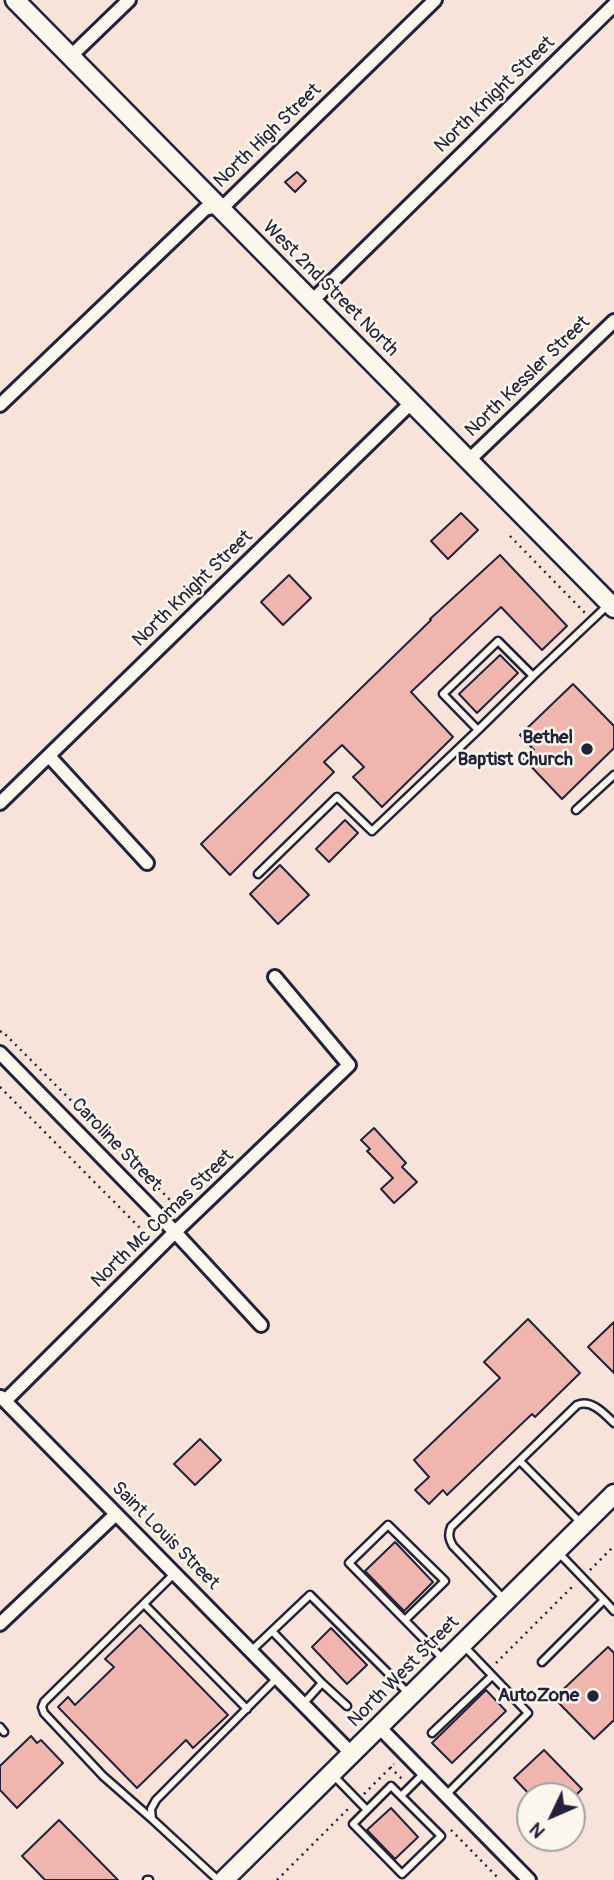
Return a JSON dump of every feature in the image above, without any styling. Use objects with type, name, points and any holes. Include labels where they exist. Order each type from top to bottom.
[{"type":"street","name":"West 2nd Street North","points":[[15,0],[612,605]]},
{"type":"street","points":[[71,56],[129,0]]},
{"type":"street","name":"North High Street","points":[[0,405],[205,209],[226,204],[435,0]]},
{"type":"street","name":"North Knight Street","points":[[312,301],[614,5]]},
{"type":"street","name":"North Kessler Street","points":[[469,460],[614,321]]},
{"type":"street","name":"North Knight Street","points":[[0,803],[412,402]]},
{"type":"street","points":[[48,757],[148,863]]},
{"type":"street","name":"North Mc Comas Street","points":[[2,1399],[349,1065],[275,977]]},
{"type":"street","name":"Caroline Street","points":[[0,1053],[175,1232],[261,1325]]},
{"type":"street","name":"Saint Louis Street","points":[[2,1399],[352,1754]]},
{"type":"street","name":"North West Street","points":[[224,1880],[614,1494]]},
{"type":"street","points":[[0,1624],[116,1514]]},
{"type":"street","points":[[379,1727],[529,1880]]},
{"type":"lane","points":[[258,874],[337,797],[372,831],[533,676],[612,605]]},
{"type":"lane","points":[[478,730],[443,694],[498,641],[533,676]]},
{"type":"lane","points":[[576,810],[614,775]]},
{"type":"lane","points":[[506,1601],[453,1546],[449,1533],[451,1527],[581,1403],[597,1408],[614,1423]]},
{"type":"lane","points":[[520,1461],[583,1525]]},
{"type":"lane","points":[[405,1620],[445,1581],[388,1525],[349,1563],[445,1661]]},
{"type":"lane","points":[[557,1550],[614,1611]]},
{"type":"lane","points":[[175,1573],[41,1707],[103,1776],[218,1880]]},
{"type":"lane","points":[[251,1651],[310,1595],[411,1696]]},
{"type":"lane","points":[[542,1662],[604,1600]]},
{"type":"lane","points":[[144,1604],[247,1709]]},
{"type":"lane","points":[[272,1631],[347,1706]]},
{"type":"lane","points":[[446,1796],[527,1713],[462,1644]]},
{"type":"lane","points":[[432,1733],[492,1675]]},
{"type":"lane","points":[[152,1819],[151,1809],[156,1800],[278,1678]]},
{"type":"lane","points":[[303,1704],[322,1683]]},
{"type":"lane","points":[[401,1796],[424,1773]]},
{"type":"lane","points":[[332,1774],[367,1810]]},
{"type":"lane","points":[[391,1786],[441,1836],[402,1874],[353,1824],[367,1810],[391,1786]]},
{"type":"path","points":[[510,536],[592,621]]},
{"type":"path","points":[[0,1032],[2,1031],[171,1201]]},
{"type":"path","points":[[0,1087],[153,1242]]},
{"type":"building","points":[[297,172],[306,181],[295,192],[285,182]]},
{"type":"building","points":[[461,513],[478,530],[448,559],[431,541]]},
{"type":"building","points":[[500,555],[567,626],[542,650],[501,607],[411,692],[453,737],[382,807],[353,777],[364,767],[342,745],[324,762],[334,772],[230,875],[201,844],[430,619]]},
{"type":"building","points":[[289,575],[311,598],[283,625],[261,602]]},
{"type":"building","points":[[500,655],[518,673],[477,713],[459,694]]},
{"type":"building","points":[[573,684],[614,726],[614,748],[562,799],[524,759],[534,750],[520,735]]},
{"type":"building","points":[[345,820],[358,833],[329,862],[316,849]]},
{"type":"building","points":[[280,865],[309,895],[278,924],[250,894]]},
{"type":"building","points":[[374,1128],[406,1163],[402,1167],[417,1182],[394,1203],[381,1189],[393,1178],[367,1151],[370,1149],[361,1140]]},
{"type":"building","points":[[528,1319],[580,1373],[535,1417],[532,1414],[447,1495],[443,1490],[429,1504],[415,1490],[429,1477],[414,1460],[500,1378],[484,1362]]},
{"type":"building","points":[[614,1322],[614,1373],[588,1347]]},
{"type":"building","points":[[200,1439],[221,1460],[195,1485],[174,1464]]},
{"type":"building","points":[[395,1542],[433,1582],[404,1611],[365,1571]]},
{"type":"building","points":[[140,1625],[228,1715],[193,1748],[186,1740],[137,1788],[58,1707],[68,1697],[75,1705],[114,1667],[105,1659]]},
{"type":"building","points":[[331,1628],[367,1665],[347,1684],[312,1647]]},
{"type":"building","points":[[608,1647],[614,1653],[614,1720],[594,1739],[554,1698]]},
{"type":"building","points":[[486,1690],[506,1711],[452,1763],[432,1743]]},
{"type":"building","points":[[31,1736],[37,1743],[41,1740],[63,1763],[17,1808],[0,1790],[0,1766]]},
{"type":"building","points":[[544,1750],[575,1782],[518,1782],[514,1778]]},
{"type":"building","points":[[391,1808],[418,1837],[395,1859],[367,1830]]},
{"type":"building","points":[[59,1820],[118,1880],[45,1880],[22,1856]]},
{"type":"place","name":"Bethel Baptist Church","points":[[587,749]]},
{"type":"place","name":"AutoZone","points":[[593,1696]]}]
